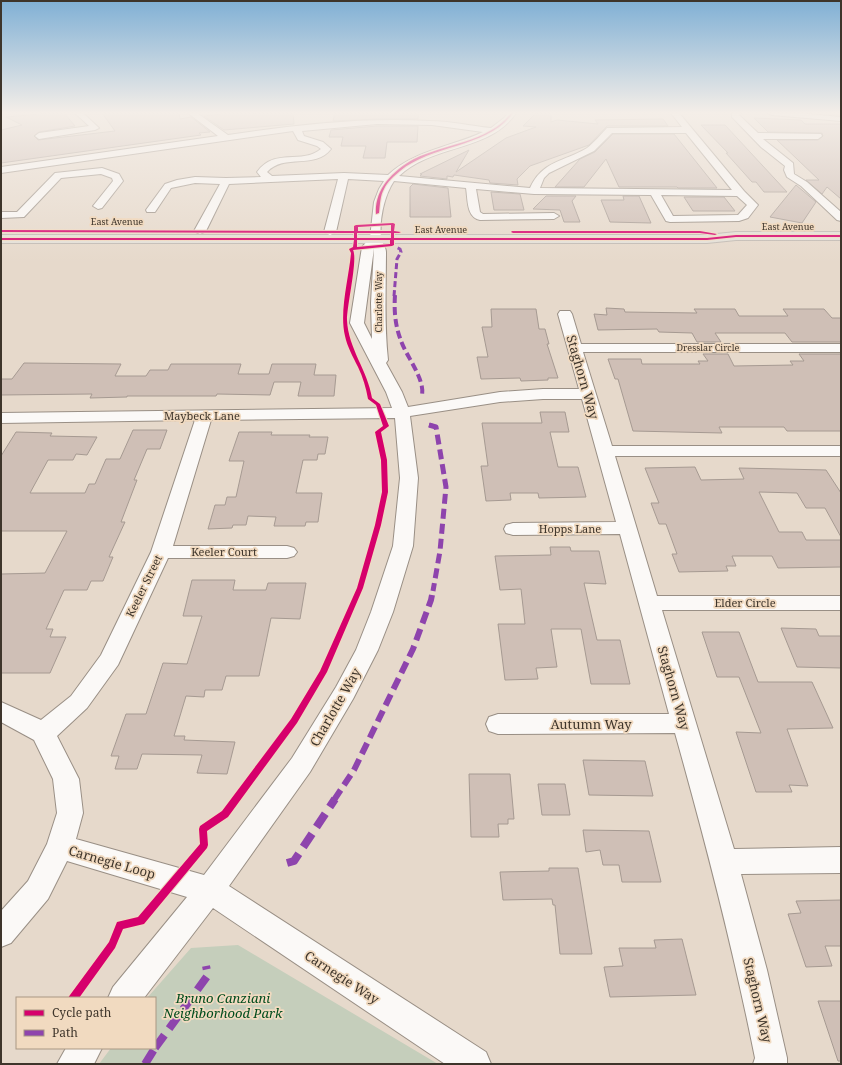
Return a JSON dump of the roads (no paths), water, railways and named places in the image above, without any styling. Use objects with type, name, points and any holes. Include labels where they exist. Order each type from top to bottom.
[{"type":"main road","name":"East Avenue","points":[[1,231],[203,226],[331,226],[376,236]]},
{"type":"main road","name":"East Avenue","points":[[1,239],[376,236],[706,239],[736,236],[841,236]]},
{"type":"street","points":[[1,170],[51,163],[58,174]]},
{"type":"street","points":[[270,180],[262,172],[265,167],[271,163]]},
{"type":"street","name":"Charlotte Way","points":[[381,366],[378,323],[378,268],[381,249],[376,236],[379,196],[383,187],[390,178],[412,163]]},
{"type":"street","points":[[534,191],[540,177],[546,171],[564,163]]},
{"type":"street","points":[[655,193],[670,219],[713,219],[744,216],[753,205],[740,193],[715,163]]},
{"type":"street","points":[[786,163],[790,166],[790,175],[804,184],[841,218]]},
{"type":"street","points":[[58,174],[102,171],[116,176],[118,181],[98,206]]},
{"type":"street","points":[[1,215],[20,215],[55,180],[58,174]]},
{"type":"street","points":[[151,210],[168,186],[180,182],[195,180],[270,180],[344,176],[390,178],[534,191],[740,193]]},
{"type":"street","points":[[331,226],[344,176]]},
{"type":"street","points":[[203,226],[226,181]]},
{"type":"street","points":[[471,185],[475,213],[480,217],[554,216]]},
{"type":"street","points":[[824,203],[841,203]]},
{"type":"street","name":"Charlotte Way","points":[[125,997],[210,890],[301,766],[345,693],[367,650],[382,612],[403,546],[409,478],[402,414],[394,392],[357,323],[368,247],[376,236]]},
{"type":"street","name":"Staghorn Way","points":[[565,314],[587,394],[725,862],[761,1008],[771,1058],[770,1064]]},
{"type":"street","name":"Dresslar Circle","points":[[575,348],[841,348]]},
{"type":"street","name":"Maybeck Lane","points":[[2,418],[402,414],[500,397],[543,394],[587,394]]},
{"type":"street","name":"Keeler Street","points":[[43,733],[79,702],[110,659],[161,552],[204,416]]},
{"type":"street","points":[[605,451],[841,451]]},
{"type":"street","name":"Hopps Lane","points":[[514,529],[627,528]]},
{"type":"street","name":"Keeler Court","points":[[161,552],[287,552]]},
{"type":"street","name":"Elder Circle","points":[[649,603],[841,603]]},
{"type":"street","points":[[1,711],[43,733]]},
{"type":"street","name":"Autumn Way","points":[[498,724],[684,723]]},
{"type":"street","name":"Carnegie Loop","points":[[1,933],[38,890],[60,847],[70,813],[66,779],[43,733]]},
{"type":"street","name":"Carnegie Loop","points":[[60,847],[210,890]]},
{"type":"street","points":[[725,862],[841,860]]},
{"type":"street","name":"Carnegie Way","points":[[210,890],[474,1064]]},
{"type":"street","points":[[74,1064],[85,1049]]},
{"type":"park label","name":"Bruno Canziani Neighborhood Park","points":[[223,1006]]}]
